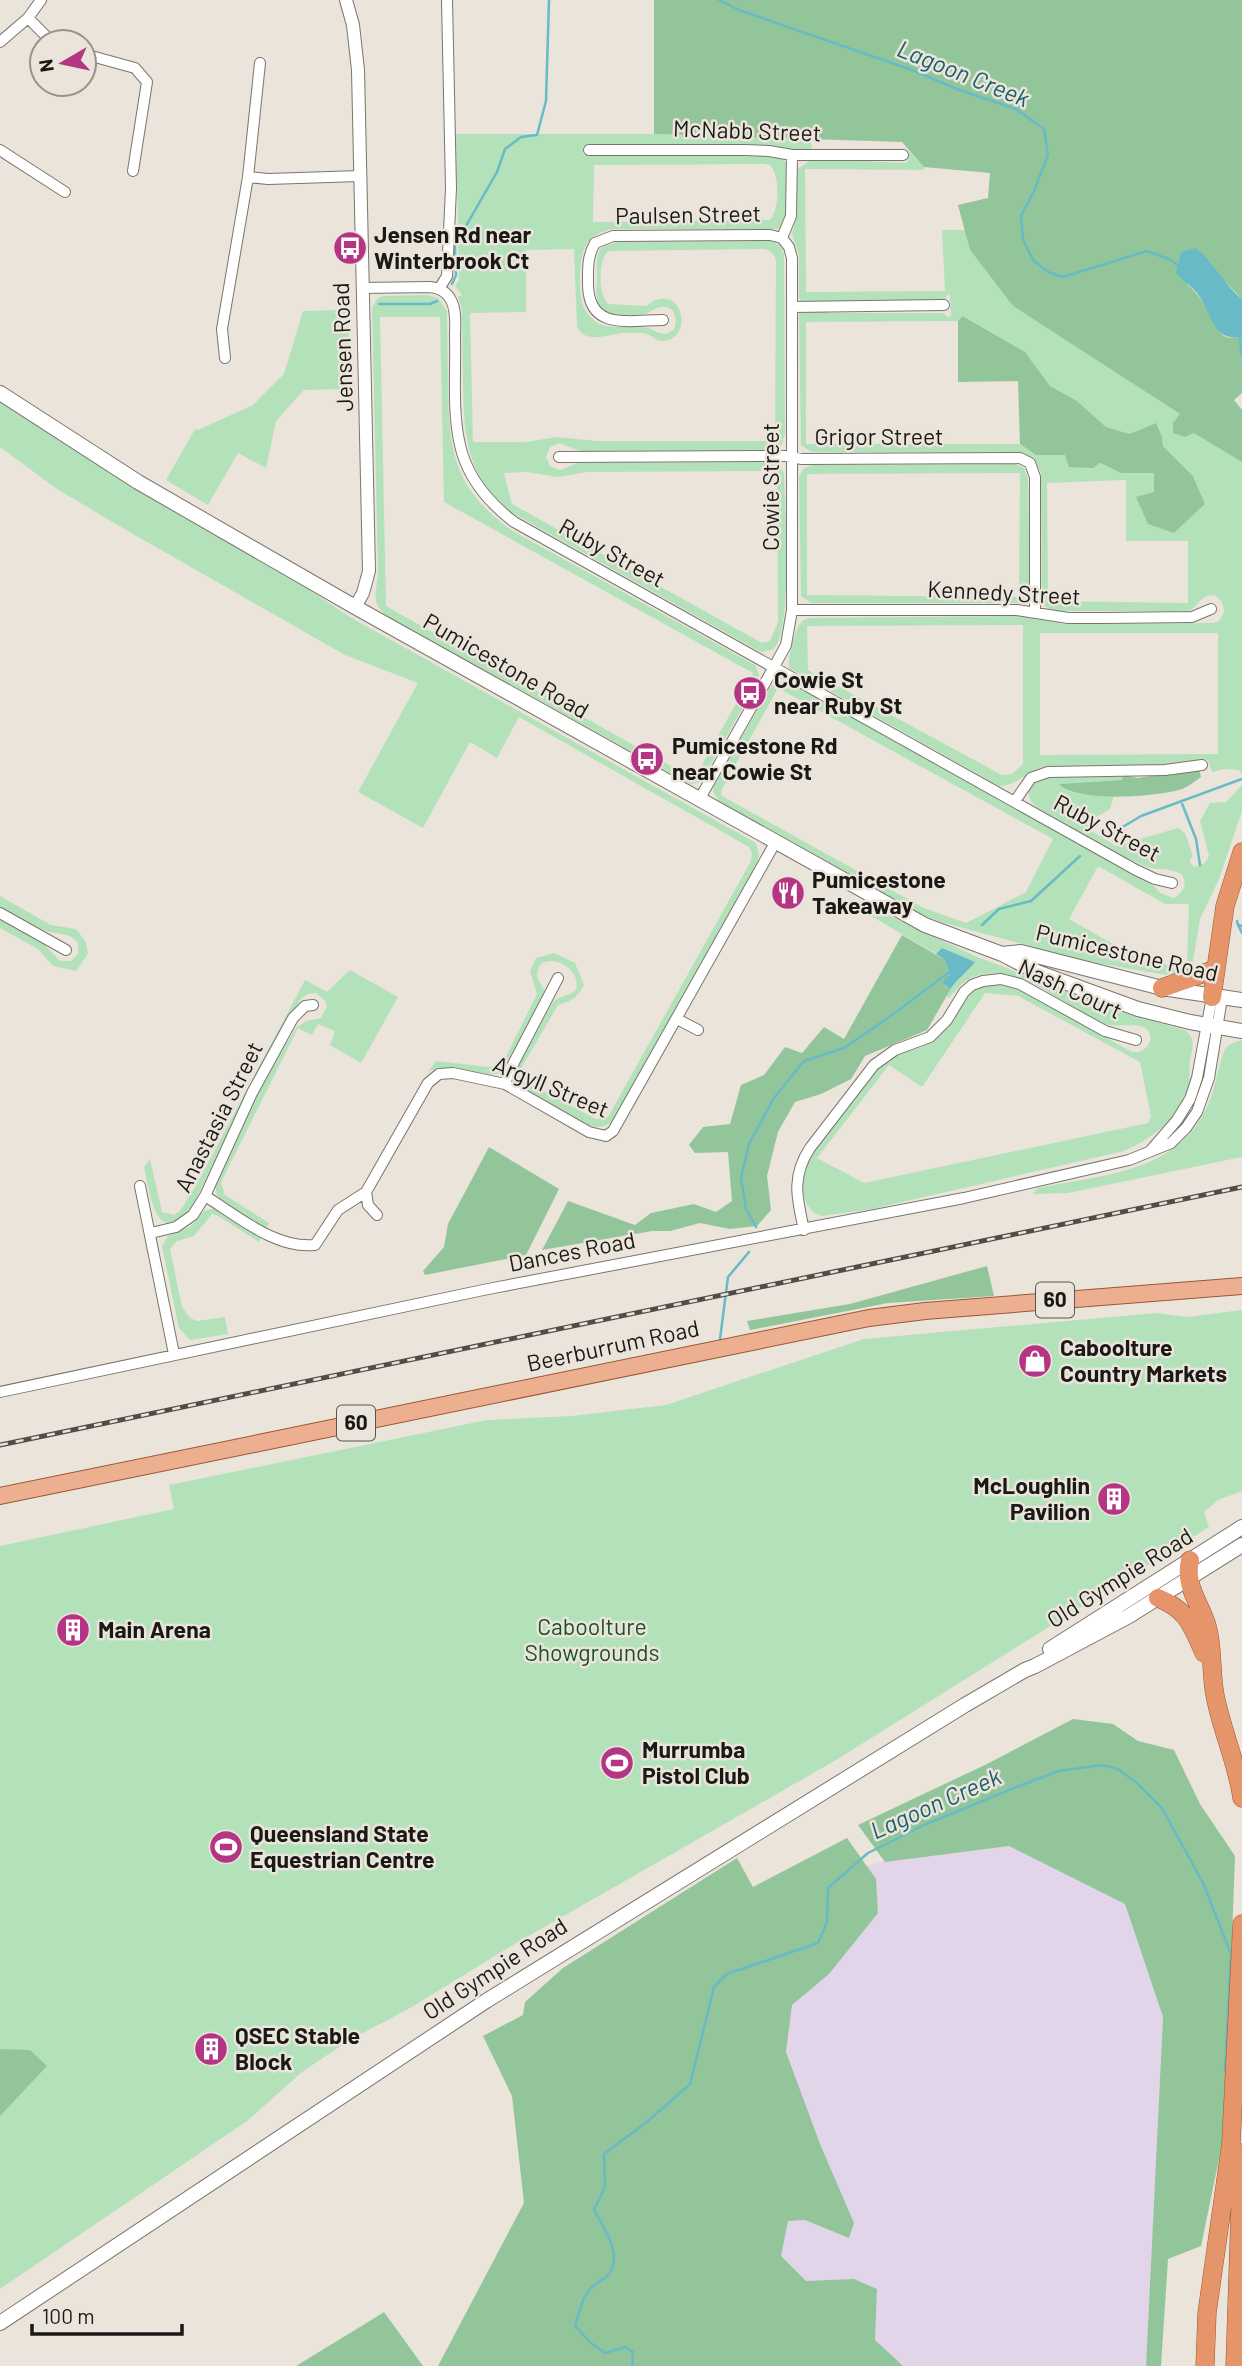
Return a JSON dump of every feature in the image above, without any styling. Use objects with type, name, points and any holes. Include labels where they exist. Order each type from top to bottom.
[{"type":"highway","points":[[1217,997],[1216,969],[1225,906],[1242,852]]},
{"type":"highway","points":[[1162,988],[1216,969]]},
{"type":"highway","points":[[1190,1560],[1188,1580],[1207,1625],[1216,1702],[1238,1775],[1242,1798]]},
{"type":"highway","points":[[1158,1598],[1184,1613],[1196,1632],[1203,1652],[1211,1661]]},
{"type":"highway","points":[[1205,2366],[1207,2313],[1228,2169],[1242,1924]]},
{"type":"highway","points":[[1234,2361],[1242,2153]]},
{"type":"main road","name":"Pumicestone Road","points":[[0,393],[112,466],[355,607],[925,925],[1002,954],[1037,972],[1127,1005],[1211,1027],[1242,1031]]},
{"type":"main road","name":"Pumicestone Road","points":[[1002,954],[1021,952],[1162,988],[1242,1000]]},
{"type":"main road","name":"Beerburrum Road","points":[[0,1496],[828,1325],[898,1314],[1242,1286]]},
{"type":"main road","name":"Old Gympie Road","points":[[1025,1670],[1032,1660],[1242,1527]]},
{"type":"main road","name":"Old Gympie Road","points":[[0,2323],[486,2001],[848,1776],[1025,1670],[1098,1633],[1158,1598],[1242,1545]]},
{"type":"street","points":[[0,41],[28,18],[41,0]]},
{"type":"street","name":"Jensen Road","points":[[346,0],[356,46],[369,571],[366,587],[355,607]]},
{"type":"street","points":[[362,288],[439,289],[447,276],[451,188],[447,0]]},
{"type":"street","points":[[28,18],[38,28]]},
{"type":"street","points":[[98,58],[135,68],[147,82],[133,171]]},
{"type":"street","points":[[225,358],[222,329],[248,177],[260,63]]},
{"type":"street","points":[[0,150],[65,191]]},
{"type":"street","name":"McNabb Street","points":[[589,150],[757,150],[792,155],[903,155]]},
{"type":"street","points":[[782,238],[791,216],[792,155]]},
{"type":"street","points":[[248,177],[268,179],[360,176]]},
{"type":"street","name":"Paulsen Street","points":[[663,320],[612,320],[597,314],[588,299],[588,261],[595,243],[604,237],[621,236],[770,235],[782,238]]},
{"type":"street","name":"Cowie Street","points":[[699,800],[786,645],[792,610],[791,252],[782,238]]},
{"type":"street","name":"Ruby Street","points":[[439,289],[449,297],[454,307],[459,443],[472,477],[496,509],[525,529],[1145,875],[1172,883]]},
{"type":"street","points":[[792,307],[944,305]]},
{"type":"street","name":"Grigor Street","points":[[559,457],[1020,458],[1030,463],[1035,477],[1035,612]]},
{"type":"street","name":"Kennedy Street","points":[[792,610],[1017,610],[1068,618],[1179,618],[1192,617],[1212,609]]},
{"type":"street","points":[[1014,801],[1031,778],[1048,772],[1165,769],[1202,765]]},
{"type":"street","name":"Argyll Street","points":[[205,1196],[264,1233],[304,1246],[315,1245],[338,1210],[366,1192],[424,1089],[439,1074],[453,1073],[505,1084],[589,1132],[606,1136],[617,1127],[775,843]]},
{"type":"street","points":[[0,913],[66,950]]},
{"type":"street","points":[[505,1084],[558,978]]},
{"type":"street","name":"Nash Court","points":[[804,1230],[797,1180],[799,1168],[810,1148],[874,1065],[895,1050],[921,1042],[939,1030],[957,1000],[972,985],[992,980],[1020,984],[1105,1031],[1136,1040]]},
{"type":"street","name":"Dances Road","points":[[0,1392],[488,1289],[976,1195],[1120,1162],[1150,1151],[1177,1120],[1190,1099],[1217,997]]},
{"type":"street","name":"Anastasia Street","points":[[151,1233],[183,1224],[193,1215],[205,1196],[252,1093],[293,1018],[305,1006],[313,1005]]},
{"type":"street","points":[[677,1018],[698,1030]]},
{"type":"street","points":[[141,1186],[174,1354]]},
{"type":"street","points":[[366,1192],[368,1205],[377,1215]]},
{"type":"shaded area","points":[[1009,1846],[1125,1904],[1163,2017],[1146,2366],[739,2366],[747,1897],[893,1859]]},
{"type":"green space","points":[[654,0],[1242,0],[1242,299],[1217,273],[1187,284],[1203,302],[1221,334],[1234,338],[1242,337],[1242,393],[1234,400],[1242,410],[1242,462],[1194,433],[1185,437],[1173,433],[1173,423],[1180,414],[1013,306],[970,250],[958,205],[988,198],[990,173],[924,167],[902,142],[654,134]]},
{"type":"green space","points":[[456,134],[654,134],[811,139],[812,152],[583,146],[583,155],[765,155],[782,158],[786,162],[787,207],[786,216],[779,229],[609,230],[594,236],[585,246],[580,281],[584,308],[596,322],[613,327],[644,327],[666,334],[674,329],[675,325],[674,313],[669,308],[660,307],[645,314],[627,315],[607,312],[599,305],[597,262],[602,247],[617,242],[770,241],[780,245],[784,254],[785,433],[782,444],[774,450],[580,451],[559,443],[550,447],[546,457],[550,466],[560,470],[578,463],[773,462],[779,465],[784,473],[786,593],[780,637],[774,649],[762,652],[757,650],[516,515],[488,489],[472,458],[465,424],[462,310],[458,297],[462,295],[455,286],[459,280]],"holes":[[[594,165],[770,165],[777,184],[776,208],[770,220],[593,222]],[[574,249],[577,327],[582,334],[598,337],[642,333],[662,341],[673,338],[679,331],[682,322],[676,304],[668,299],[658,299],[646,306],[608,304],[602,293],[600,278],[602,262],[608,251],[764,249],[770,252],[776,261],[775,435],[765,441],[597,441],[557,437],[526,442],[473,442],[470,313],[526,312],[526,250]],[[768,471],[776,477],[778,622],[770,641],[762,643],[512,504],[504,473],[527,472],[557,477],[588,472]]]},
{"type":"green space","points":[[909,151],[924,170],[805,169],[806,292],[945,291],[942,230],[965,230],[970,250],[1013,306],[1180,414],[1194,432],[1242,462],[1242,775],[1239,770],[1212,772],[1208,760],[1173,765],[1048,766],[1012,783],[999,786],[789,668],[790,652],[798,627],[802,621],[809,618],[1020,616],[1063,624],[1213,623],[1219,621],[1224,612],[1221,601],[1213,595],[1205,597],[1193,609],[1187,611],[1059,611],[1045,606],[1042,596],[1041,472],[1033,459],[1017,452],[812,452],[801,445],[799,314],[806,310],[830,313],[944,313],[947,317],[951,316],[950,295],[947,295],[945,300],[802,302],[799,298],[799,255],[792,234],[798,169],[812,159],[907,163]],"holes":[[[964,316],[1025,352],[1050,386],[1077,401],[1106,427],[1130,434],[1162,437],[1163,446],[1193,476],[1205,504],[1174,533],[1136,498],[1154,492],[1155,473],[1121,473],[1099,463],[1065,454],[1036,455],[1020,444],[806,444],[806,322],[958,321]],[[1126,480],[1126,541],[1188,541],[1188,603],[1048,601],[1047,483]],[[1023,625],[1023,764],[1012,774],[1002,775],[808,670],[807,626]],[[1040,633],[1218,633],[1218,754],[1040,755]]]},
{"type":"green space","points":[[428,295],[438,298],[447,311],[450,432],[454,451],[467,484],[492,515],[511,530],[755,665],[758,680],[701,782],[690,784],[388,617],[378,606],[372,308],[382,296]],"holes":[[[380,317],[440,317],[444,502],[753,673],[694,779],[386,606]]]},
{"type":"green space","points":[[348,310],[350,389],[304,390],[276,421],[266,468],[238,453],[208,505],[166,480],[195,429],[253,405],[284,374],[303,311]]},
{"type":"green space","points":[[963,316],[1025,352],[1050,386],[1077,401],[1106,427],[1130,434],[1156,423],[1163,446],[1193,476],[1205,504],[1174,533],[1148,524],[1136,497],[1154,492],[1154,473],[1121,473],[1100,463],[1093,468],[1069,467],[1065,455],[1036,455],[1020,444],[1018,381],[958,382],[958,321]]},
{"type":"green space","points":[[0,401],[136,489],[302,585],[348,616],[756,843],[759,855],[756,866],[614,1120],[603,1126],[591,1126],[521,1086],[515,1077],[517,1067],[553,1002],[576,990],[577,983],[572,972],[555,962],[542,963],[539,967],[537,976],[544,990],[542,1002],[500,1073],[482,1074],[455,1068],[428,1072],[436,1061],[489,1067],[502,1065],[537,994],[530,971],[536,958],[554,953],[575,963],[584,985],[574,998],[558,1005],[519,1072],[521,1080],[596,1119],[608,1117],[751,861],[752,853],[749,847],[519,717],[497,758],[470,742],[423,828],[358,792],[418,683],[345,655],[57,489],[0,447]]},
{"type":"green space","points":[[1015,464],[1024,468],[1028,479],[1028,594],[1021,603],[811,603],[801,596],[799,476],[804,468],[813,465]],"holes":[[[1020,473],[1019,597],[807,595],[807,474]]]},
{"type":"green space","points":[[788,682],[1154,886],[1160,893],[1174,898],[1184,888],[1185,881],[1181,874],[1144,866],[1040,809],[1030,798],[1032,784],[1047,776],[1123,775],[1123,780],[1059,784],[1077,793],[1114,796],[1110,809],[1093,819],[1090,830],[1116,846],[1178,828],[1185,833],[1193,856],[1189,861],[1194,867],[1205,863],[1209,856],[1200,821],[1210,803],[1226,802],[1242,785],[1242,811],[1219,879],[1200,919],[1191,972],[1166,975],[1085,961],[941,922],[923,915],[719,801],[713,792],[714,786],[775,683]],"holes":[[[778,688],[1053,839],[1026,892],[966,923],[924,908],[722,796],[721,791]],[[1098,866],[1165,904],[1189,904],[1187,965],[1148,964],[1069,919]]]},
{"type":"green space","points":[[1199,768],[1201,777],[1182,789],[1155,794],[1099,796],[1068,790],[1059,784],[1122,780],[1123,775],[1138,778]]},
{"type":"green space","points":[[0,896],[51,925],[76,929],[86,942],[88,954],[76,971],[53,966],[38,949],[0,928],[0,917],[41,941],[60,961],[71,961],[78,954],[78,943],[75,939],[35,926],[0,907]]},
{"type":"green space","points":[[854,899],[975,956],[1127,1014],[1185,1030],[1193,1044],[1189,1082],[1180,1106],[1156,1132],[1124,1151],[872,1209],[822,1216],[814,1212],[805,1197],[803,1178],[812,1151],[828,1129],[883,1062],[935,1039],[960,1003],[982,986],[996,984],[1022,991],[1132,1052],[1143,1050],[1150,1039],[1143,1027],[1107,1025],[1025,980],[1007,975],[973,977],[949,998],[946,996],[958,978],[969,970],[943,948],[936,954],[849,903]],"holes":[[[985,993],[1018,996],[1140,1062],[1151,1116],[1148,1123],[864,1183],[817,1158],[889,1065],[922,1087]]]},
{"type":"green space","points":[[902,935],[945,960],[950,975],[945,986],[950,990],[927,1030],[865,1056],[851,1079],[821,1094],[795,1102],[778,1132],[767,1176],[771,1210],[757,1226],[730,1229],[700,1223],[670,1231],[652,1231],[542,1250],[568,1201],[635,1225],[651,1213],[694,1204],[716,1212],[732,1201],[728,1152],[695,1153],[689,1145],[703,1127],[730,1124],[741,1085],[764,1075],[785,1047],[802,1053],[824,1027],[844,1039]]},
{"type":"green space","points":[[350,970],[398,997],[361,1063],[330,1045],[335,1031],[318,1024],[312,1035],[298,1028],[221,1182],[225,1195],[269,1223],[266,1228],[221,1199],[217,1195],[215,1185],[261,1086],[296,1028],[306,1021],[321,1018],[327,1006],[316,993],[308,994],[300,1000],[254,1080],[194,1203],[171,1223],[164,1221],[157,1215],[144,1167],[150,1159],[162,1212],[174,1215],[180,1211],[305,980],[327,992]]},
{"type":"green space","points":[[1242,1040],[1242,1157],[1068,1193],[1032,1194],[1038,1188],[1135,1167],[1177,1146],[1194,1129],[1207,1107],[1225,1049]]},
{"type":"green space","points":[[489,1147],[559,1189],[526,1255],[425,1275],[423,1271],[444,1247],[448,1224]]},
{"type":"green space","points":[[215,1208],[262,1237],[259,1242],[212,1214],[194,1236],[177,1241],[170,1249],[182,1307],[190,1318],[197,1321],[225,1317],[228,1334],[190,1340],[179,1328],[162,1246],[168,1236],[190,1227],[204,1211]]},
{"type":"green space","points":[[987,1266],[994,1296],[888,1303],[750,1330],[747,1321],[850,1304]]},
{"type":"green space","name":"Caboolture Showgrounds","points":[[1242,1310],[1242,1491],[1218,1500],[1204,1512],[1209,1527],[836,1760],[513,1945],[410,2008],[348,2041],[302,2072],[247,2121],[0,2289],[0,1546],[174,1509],[169,1485],[487,1420],[572,1416],[666,1405],[864,1339],[1156,1313],[1187,1317]]},
{"type":"green space","points":[[1073,1719],[1113,1724],[1138,1741],[1174,1750],[1200,1804],[1235,1856],[1225,2130],[1201,2246],[1168,2259],[1161,2366],[1146,2366],[1163,2017],[1125,1904],[1009,1846],[885,1862],[858,1825],[987,1764]]},
{"type":"green space","points":[[847,1838],[876,1879],[878,1913],[829,1974],[792,2005],[786,2052],[820,2144],[854,2223],[849,2238],[805,2220],[788,2221],[781,2256],[806,2281],[854,2279],[877,2289],[875,2340],[903,2366],[438,2366],[524,2203],[512,2096],[483,2036],[523,2015],[525,2002],[563,1968],[737,1858],[753,1887]]},
{"type":"green space","points":[[0,2049],[30,2050],[47,2066],[0,2116]]},
{"type":"green space","points":[[384,2312],[423,2366],[296,2366],[373,2319]]},
{"type":"water","points":[[1196,248],[1242,299],[1242,337],[1225,336],[1219,331],[1197,293],[1176,273],[1181,252]]},
{"type":"water","points":[[942,948],[975,962],[950,990],[942,982],[950,975],[945,960],[936,954]]},
{"type":"waterway","points":[[452,284],[456,275],[455,245],[497,172],[505,149],[521,137],[537,135],[546,101],[549,0]]},
{"type":"waterway","name":"Lagoon Creek","points":[[719,0],[739,10],[1016,109],[1044,129],[1048,155],[1021,216],[1023,240],[1033,260],[1048,272],[1063,277],[1147,251],[1177,265]]},
{"type":"waterway","points":[[379,304],[430,304],[437,301]]},
{"type":"waterway","name":"Lagoon Creek","points":[[1239,334],[1242,355]]},
{"type":"waterway","points":[[1106,837],[1141,816],[1242,779]]},
{"type":"waterway","points":[[1181,801],[1196,839],[1200,865]]},
{"type":"waterway","points":[[982,925],[999,909],[1031,901],[1080,856]]},
{"type":"waterway","points":[[1237,921],[1238,925],[1242,926]]},
{"type":"waterway","points":[[1238,925],[1242,933]]},
{"type":"waterway","points":[[756,1227],[746,1209],[741,1178],[749,1144],[774,1098],[804,1061],[844,1048],[952,970]]},
{"type":"waterway","points":[[720,1339],[728,1277],[749,1252]]},
{"type":"waterway","name":"Lagoon Creek","points":[[632,2366],[633,2352],[625,2347],[605,2353],[575,2326],[586,2294],[607,2276],[614,2261],[611,2243],[594,2210],[605,2187],[604,2154],[648,2121],[690,2084],[714,1987],[727,1974],[818,1943],[827,1922],[828,1888],[868,1853],[924,1825],[1059,1771],[1102,1765],[1118,1769],[1137,1783],[1162,1808],[1203,1883],[1231,1954],[1227,2071]]},
{"type":"railway","points":[[0,1445],[1242,1187]]},
{"type":"place","name":"Jensen Rd near Winterbrook Ct","points":[[350,248]]},
{"type":"place","name":"Cowie St near Ruby St","points":[[750,693]]},
{"type":"place","name":"Pumicestone Rd near Cowie St","points":[[647,759]]},
{"type":"place","name":"Pumicestone Takeaway","points":[[788,893]]},
{"type":"place","name":"Caboolture Country Markets","points":[[1035,1361]]},
{"type":"place","name":"McLoughlin Pavilion","points":[[1114,1499]]},
{"type":"place","name":"Main Arena","points":[[73,1630]]},
{"type":"place","name":"Murrumba Pistol Club","points":[[617,1763]]},
{"type":"place","name":"Queensland State Equestrian Centre","points":[[226,1847]]},
{"type":"place","name":"QSEC Stable Block","points":[[211,2049]]}]
